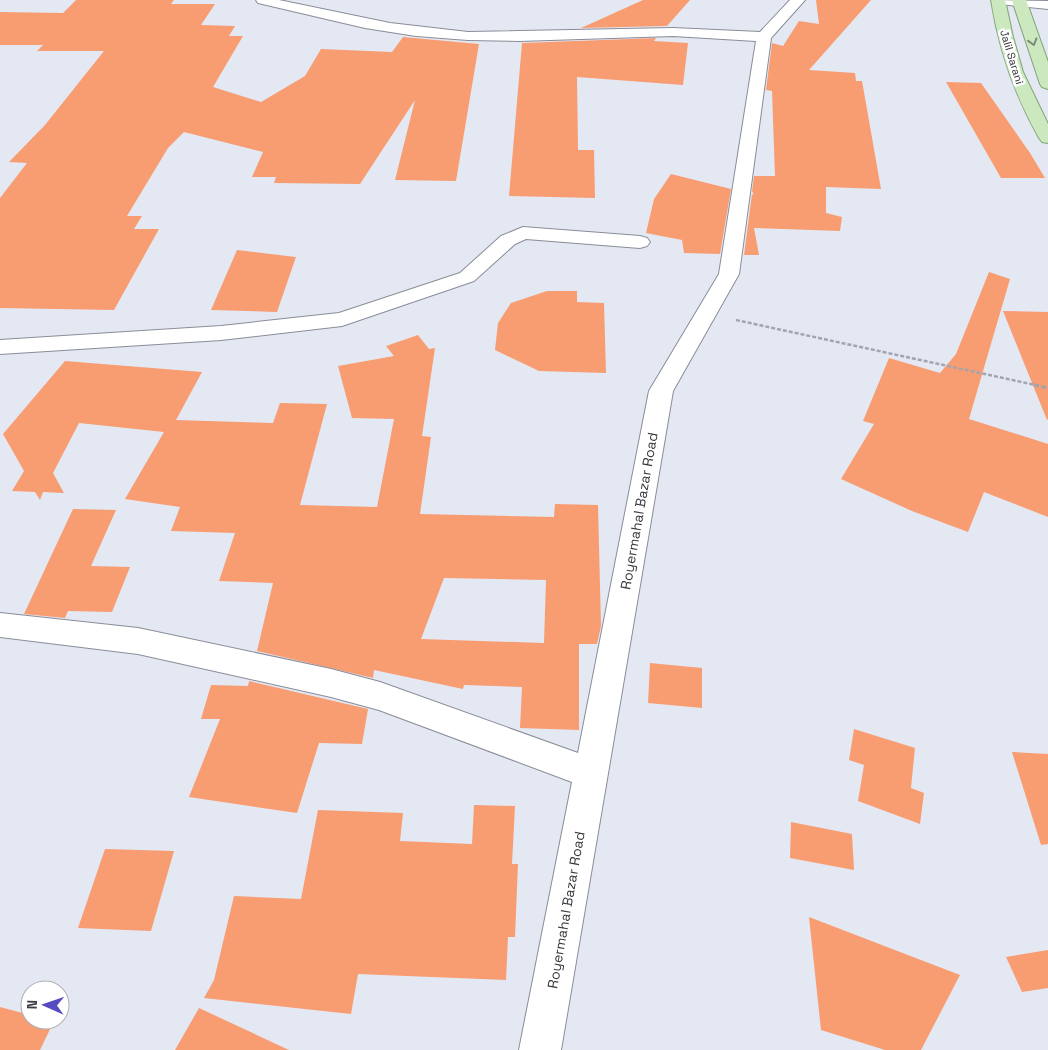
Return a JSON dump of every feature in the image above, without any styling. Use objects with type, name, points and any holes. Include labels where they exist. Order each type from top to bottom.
[{"type":"main road","name":"Jalil Sarani","points":[[998,0],[1002,26],[1016,77],[1034,116],[1048,138]]},
{"type":"main road","name":"Jalil Sarani","points":[[1019,1],[1037,58],[1048,84]]},
{"type":"street","points":[[263,0],[365,23],[468,36],[673,32],[764,37],[798,0]]},
{"type":"street","points":[[998,0],[1048,5]]},
{"type":"street","name":"Royermahal Bazar Road","points":[[540,1050],[661,391],[729,274],[764,37]]},
{"type":"street","points":[[0,347],[221,333],[342,319],[467,277],[508,240],[523,232],[640,242]]},
{"type":"street","points":[[0,625],[138,641],[331,683],[380,696],[591,773]]},
{"type":"path","points":[[706,314],[1048,388]]},
{"type":"building","points":[[76,0],[174,0],[171,4],[215,4],[201,25],[235,26],[229,36],[243,36],[213,87],[261,102],[305,76],[321,49],[392,52],[403,37],[479,44],[456,181],[395,180],[415,100],[360,184],[274,183],[276,177],[252,177],[263,152],[184,132],[168,148],[127,216],[142,216],[134,229],[159,229],[114,310],[0,308],[0,198],[27,163],[9,162],[45,125],[104,51],[37,51],[43,45],[0,45],[0,12],[63,13]]},
{"type":"building","points":[[643,0],[690,0],[667,26],[581,28]]},
{"type":"building","points":[[816,0],[871,0],[809,70],[855,73],[856,81],[862,81],[881,189],[826,187],[826,213],[842,217],[840,231],[754,228],[759,255],[744,255],[752,194],[754,195],[752,191],[754,176],[775,176],[772,91],[766,90],[772,43],[783,46],[799,21],[819,24]]},
{"type":"building","points":[[656,38],[654,41],[688,43],[683,85],[577,77],[578,150],[594,150],[595,198],[509,196],[522,43]]},
{"type":"building","points":[[946,82],[981,83],[1030,153],[1045,178],[1001,178]]},
{"type":"building","points":[[671,174],[731,189],[720,254],[684,253],[682,240],[646,233],[654,199]]},
{"type":"building","points":[[237,250],[296,257],[277,312],[211,310]]},
{"type":"building","points":[[989,272],[1010,279],[969,419],[1048,444],[1048,517],[984,492],[968,532],[912,511],[841,479],[874,424],[863,421],[889,358],[940,373],[956,354]]},
{"type":"building","points":[[547,291],[577,291],[577,302],[604,303],[606,373],[539,371],[495,350],[498,323],[511,303]]},
{"type":"building","points":[[1003,311],[1048,312],[1047,420]]},
{"type":"building","points":[[418,335],[429,349],[435,348],[422,436],[431,437],[420,514],[554,517],[555,504],[598,505],[601,626],[597,644],[579,644],[579,730],[520,728],[522,687],[464,685],[463,689],[374,670],[373,678],[257,651],[273,583],[219,581],[235,533],[171,531],[180,507],[125,499],[164,432],[79,423],[53,473],[64,493],[43,492],[40,500],[35,492],[12,491],[24,471],[3,434],[65,361],[202,372],[176,420],[273,423],[280,403],[327,404],[300,505],[377,507],[394,419],[352,418],[338,366],[394,356],[386,346]],"holes":[[[444,578],[546,580],[544,643],[421,639]]]},
{"type":"building","points":[[73,509],[116,510],[91,566],[130,567],[112,612],[68,611],[65,618],[24,614]]},
{"type":"building","points":[[650,663],[702,668],[702,708],[648,703]]},
{"type":"building","points":[[249,681],[368,709],[362,744],[319,743],[297,813],[189,797],[220,719],[201,719],[211,685],[248,686]]},
{"type":"building","points":[[854,729],[915,748],[911,788],[924,793],[920,824],[858,801],[864,765],[849,760]]},
{"type":"building","points":[[1012,752],[1048,754],[1048,844],[1041,845]]},
{"type":"building","points":[[474,805],[515,806],[512,864],[518,864],[515,937],[508,937],[506,980],[358,974],[351,1014],[204,998],[214,980],[234,896],[301,899],[318,810],[403,813],[400,841],[472,844]]},
{"type":"building","points":[[791,822],[852,834],[854,870],[790,858]]},
{"type":"building","points":[[105,849],[174,851],[151,931],[78,928]]},
{"type":"building","points":[[809,917],[960,975],[921,1050],[885,1050],[821,1030]]},
{"type":"building","points":[[1048,950],[1048,988],[1022,992],[1006,957]]},
{"type":"building","points":[[0,1007],[20,1012],[20,1030],[50,1030],[40,1050],[0,1050]]},
{"type":"building","points":[[199,1008],[289,1050],[175,1050]]}]
